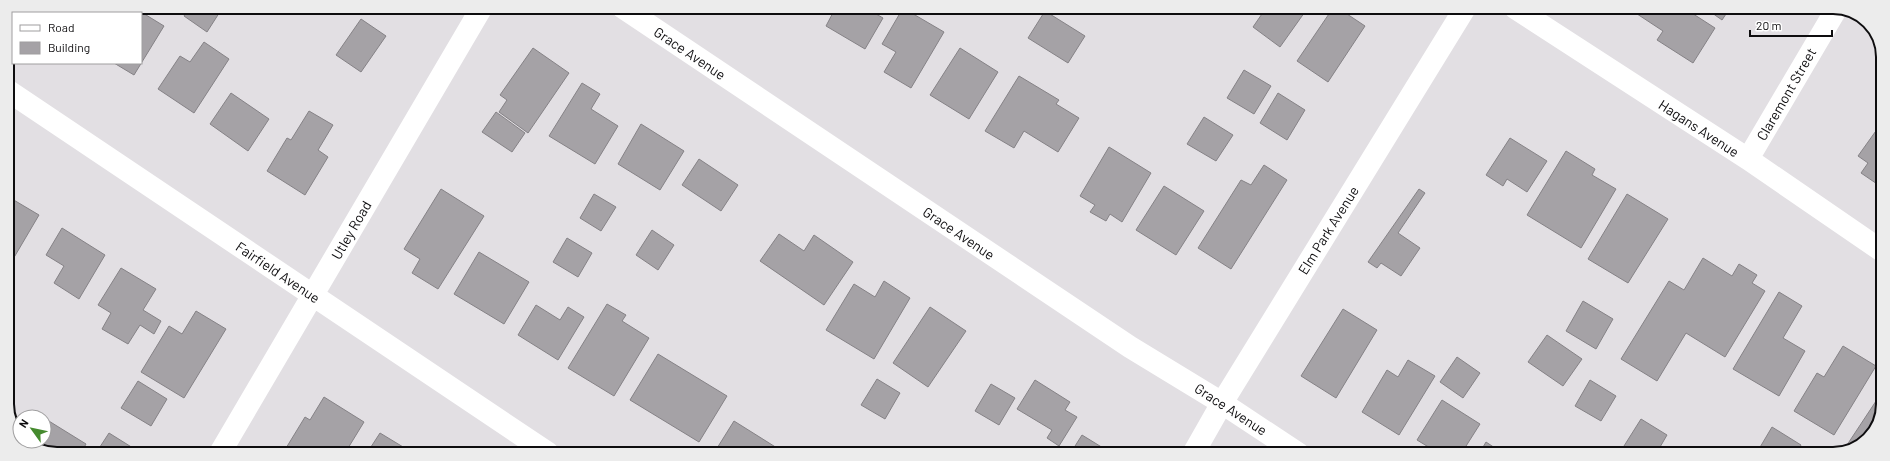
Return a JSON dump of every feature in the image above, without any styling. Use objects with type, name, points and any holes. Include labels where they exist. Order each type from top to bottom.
[{"type":"street","name":"Utley Road","points":[[224,447],[478,14]]},
{"type":"street","name":"Grace Avenue","points":[[632,14],[1130,347],[1222,403],[1288,447]]},
{"type":"street","name":"Elm Park Avenue","points":[[1197,447],[1222,403],[1461,14]]},
{"type":"street","name":"Hagans Avenue","points":[[1524,14],[1748,159],[1876,247]]},
{"type":"street","name":"Claremont Street","points":[[1748,159],[1833,14]]},
{"type":"street","name":"Fairfield Avenue","points":[[14,95],[539,447]]},
{"type":"building","points":[[142,14],[164,26],[142,62]]},
{"type":"building","points":[[185,14],[219,14],[207,32],[184,16]]},
{"type":"building","points":[[832,14],[876,14],[883,18],[865,49],[826,26]]},
{"type":"building","points":[[900,14],[913,14],[944,32],[911,88],[884,72],[896,52],[882,44]]},
{"type":"building","points":[[1043,14],[1050,14],[1085,36],[1068,63],[1028,38]]},
{"type":"building","points":[[1262,14],[1303,14],[1280,47],[1253,27]]},
{"type":"building","points":[[1329,14],[1347,14],[1365,26],[1328,82],[1297,61]]},
{"type":"building","points":[[1637,14],[1693,14],[1715,28],[1693,63],[1657,40],[1663,31]]},
{"type":"building","points":[[1714,14],[1726,14],[1722,20]]},
{"type":"building","points":[[361,19],[386,36],[361,72],[336,55]]},
{"type":"building","points":[[204,42],[229,59],[194,113],[158,89],[180,56],[190,62]]},
{"type":"building","points":[[533,48],[569,73],[528,133],[499,112],[507,100],[500,95]]},
{"type":"building","points":[[960,48],[998,72],[969,119],[930,95]]},
{"type":"building","points":[[116,64],[141,64],[134,75]]},
{"type":"building","points":[[1244,70],[1271,86],[1254,114],[1227,98]]},
{"type":"building","points":[[1019,76],[1059,100],[1056,104],[1079,118],[1058,152],[1024,131],[1014,148],[985,131]]},
{"type":"building","points":[[582,83],[600,94],[591,109],[618,126],[595,164],[549,136]]},
{"type":"building","points":[[231,93],[269,119],[248,151],[210,124]]},
{"type":"building","points":[[1278,93],[1305,110],[1287,140],[1260,123]]},
{"type":"building","points":[[309,111],[333,125],[318,150],[328,157],[305,195],[267,171],[287,138],[291,140]]},
{"type":"building","points":[[496,112],[525,133],[512,152],[482,132]]},
{"type":"building","points":[[1204,117],[1233,135],[1216,161],[1187,144]]},
{"type":"building","points":[[641,124],[684,151],[660,190],[618,164]]},
{"type":"building","points":[[1876,131],[1876,183],[1861,173],[1868,163],[1858,156]]},
{"type":"building","points":[[1510,138],[1547,161],[1527,192],[1507,179],[1503,186],[1486,175]]},
{"type":"building","points":[[1109,147],[1151,173],[1122,222],[1110,214],[1106,221],[1090,212],[1095,205],[1080,196]]},
{"type":"building","points":[[1566,151],[1595,169],[1592,175],[1616,189],[1581,248],[1527,215]]},
{"type":"building","points":[[699,159],[738,185],[721,211],[682,185]]},
{"type":"building","points":[[1264,165],[1287,180],[1231,269],[1198,248],[1241,180],[1251,185]]},
{"type":"building","points":[[1164,186],[1204,211],[1176,255],[1136,230]]},
{"type":"building","points":[[441,189],[484,216],[438,289],[412,273],[420,259],[404,249]]},
{"type":"building","points":[[1419,189],[1425,193],[1398,233],[1420,248],[1401,276],[1381,263],[1377,268],[1368,262]]},
{"type":"building","points":[[594,194],[616,207],[601,231],[580,218]]},
{"type":"building","points":[[1627,194],[1668,219],[1628,283],[1588,259]]},
{"type":"building","points":[[14,200],[39,215],[14,258]]},
{"type":"building","points":[[62,228],[105,255],[79,299],[54,283],[64,266],[46,255]]},
{"type":"building","points":[[652,230],[674,245],[658,270],[636,255]]},
{"type":"building","points":[[779,234],[804,251],[814,235],[853,262],[824,305],[760,261]]},
{"type":"building","points":[[567,238],[592,253],[578,277],[553,262]]},
{"type":"building","points":[[479,252],[529,282],[504,324],[454,294]]},
{"type":"building","points":[[1703,258],[1732,276],[1739,264],[1757,275],[1752,283],[1765,291],[1725,357],[1686,333],[1657,381],[1621,359],[1669,281],[1684,290]]},
{"type":"building","points":[[121,268],[156,289],[143,310],[161,321],[154,334],[140,325],[128,344],[102,329],[111,313],[98,305]]},
{"type":"building","points":[[884,281],[910,298],[874,359],[826,330],[854,284],[875,297]]},
{"type":"building","points":[[1779,292],[1802,306],[1783,338],[1805,351],[1779,396],[1733,369]]},
{"type":"building","points":[[1583,301],[1613,319],[1596,349],[1566,331]]},
{"type":"building","points":[[607,304],[626,315],[622,321],[649,338],[614,396],[568,368]]},
{"type":"building","points":[[536,305],[560,320],[568,307],[584,317],[558,360],[518,335]]},
{"type":"building","points":[[930,307],[966,331],[928,387],[893,363]]},
{"type":"building","points":[[1343,309],[1377,330],[1336,398],[1301,376]]},
{"type":"building","points":[[196,311],[226,329],[184,398],[141,372],[169,326],[182,334]]},
{"type":"building","points":[[1547,335],[1582,359],[1563,386],[1528,362]]},
{"type":"building","points":[[1843,346],[1876,366],[1834,435],[1794,411],[1817,373],[1824,377]]},
{"type":"building","points":[[658,354],[727,396],[699,442],[630,400]]},
{"type":"building","points":[[1457,357],[1480,373],[1463,398],[1440,382]]},
{"type":"building","points":[[1408,360],[1435,376],[1399,435],[1362,412],[1387,370],[1398,377]]},
{"type":"building","points":[[877,379],[900,393],[885,419],[861,405]]},
{"type":"building","points":[[1035,380],[1070,402],[1065,410],[1077,417],[1059,446],[1047,438],[1052,430],[1017,409]]},
{"type":"building","points":[[1590,380],[1616,396],[1601,421],[1575,406]]},
{"type":"building","points":[[138,381],[167,399],[151,426],[121,408]]},
{"type":"building","points":[[991,384],[1015,398],[999,425],[975,411]]},
{"type":"building","points":[[324,397],[364,422],[349,447],[287,447],[305,417],[310,420]]},
{"type":"building","points":[[1442,400],[1480,424],[1465,447],[1428,447],[1417,440]]},
{"type":"building","points":[[1876,401],[1874,418],[1870,425],[1859,438],[1847,445]]},
{"type":"building","points":[[1641,419],[1667,435],[1660,447],[1624,446]]},
{"type":"building","points":[[734,421],[775,447],[718,447]]},
{"type":"building","points":[[52,423],[86,444],[84,447],[52,446]]},
{"type":"building","points":[[1772,427],[1801,445],[1800,447],[1760,447]]},
{"type":"building","points":[[109,433],[131,447],[100,447]]},
{"type":"building","points":[[380,433],[403,447],[371,447]]},
{"type":"building","points":[[1082,435],[1102,447],[1074,447]]},
{"type":"building","points":[[1486,442],[1494,447],[1483,447]]}]
